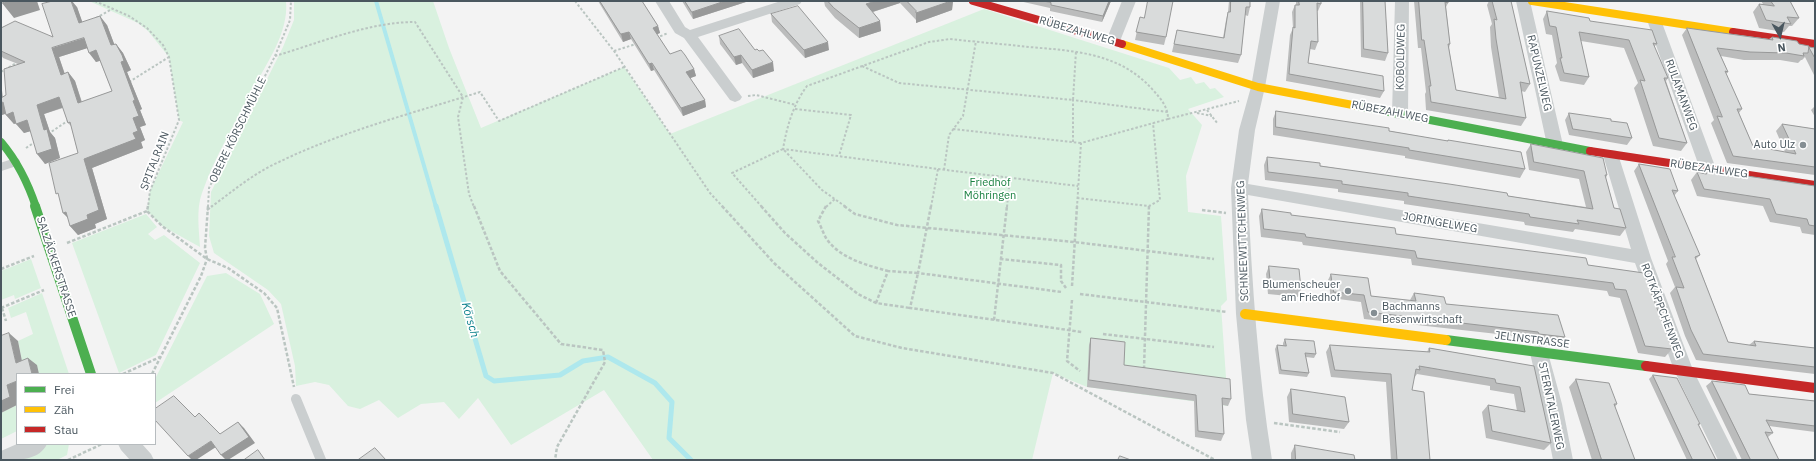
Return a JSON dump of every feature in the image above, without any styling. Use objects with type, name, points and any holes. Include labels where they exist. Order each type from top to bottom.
[{"type":"street","points":[[662,1],[735,97]]},
{"type":"street","points":[[685,32],[795,1]]},
{"type":"street","name":"RÜBEZAHLWEG","points":[[973,1],[1113,41],[1256,92],[1400,114],[1611,155],[1815,186]]},
{"type":"street","points":[[1113,41],[1129,1]]},
{"type":"street","name":"SCHNEEWITTCHENWEG","points":[[1262,460],[1256,420],[1245,314],[1239,188],[1247,130],[1256,92],[1273,1]]},
{"type":"street","name":"KOBOLDWEG","points":[[1400,114],[1402,1]]},
{"type":"street","name":"RAPUNZELWEG","points":[[1523,1],[1555,145]]},
{"type":"street","points":[[1532,1],[1815,44]]},
{"type":"street","name":"RULAMANWEG","points":[[1654,20],[1708,169]]},
{"type":"street","name":"SALZÄCKERSTRASSE","points":[[1,142],[14,159],[28,184],[91,373]]},
{"type":"street","name":"ROTKÄPPCHENWEG","points":[[1611,155],[1642,258],[1684,370],[1728,460]]},
{"type":"street","name":"JORINGELWEG","points":[[1239,188],[1642,258]]},
{"type":"street","name":"JELINSTRASSE","points":[[1245,314],[1815,388]]},
{"type":"street","name":"STERNTALERWEG","points":[[1539,353],[1552,404],[1563,460]]},
{"type":"street","points":[[4,460],[35,445]]},
{"type":"street","points":[[129,445],[144,460]]},
{"type":"lane","points":[[1,167],[14,159]]},
{"type":"lane","points":[[296,399],[321,460]]},
{"type":"path","name":"SPITALRAIN","points":[[95,1],[146,25],[165,48],[169,57],[179,120],[150,191],[148,211]]},
{"type":"path","name":"OBERE KÖRSCHMÜHLE","points":[[207,259],[205,248],[209,188],[275,56],[290,20],[291,1]]},
{"type":"path","points":[[575,1],[614,51],[710,193],[774,263],[855,336],[902,348],[1053,373],[1215,460]]},
{"type":"path","points":[[91,20],[113,9]]},
{"type":"path","points":[[275,56],[369,28],[399,22],[415,22],[463,97],[458,117],[469,194],[500,271],[562,344],[603,350],[605,362],[557,447],[554,460]]},
{"type":"path","points":[[650,39],[685,32]]},
{"type":"path","points":[[783,149],[785,135],[796,104],[800,94],[807,86],[929,42],[950,39],[1076,51],[1112,61],[1142,78],[1161,99],[1168,112],[1168,119]]},
{"type":"path","points":[[944,170],[950,135],[963,116],[976,41]]},
{"type":"path","points":[[614,51],[643,42]]},
{"type":"path","points":[[1073,142],[1072,100],[1076,51]]},
{"type":"path","points":[[126,84],[169,57]]},
{"type":"path","points":[[1,72],[25,59]]},
{"type":"path","points":[[862,66],[899,84],[1072,100],[1168,112]]},
{"type":"path","points":[[207,210],[249,179],[278,162],[324,142],[391,119],[480,92],[499,121],[624,67]]},
{"type":"path","points":[[953,129],[1081,143],[1207,110],[1256,92]]},
{"type":"path","points":[[735,97],[756,95],[796,104]]},
{"type":"path","points":[[795,109],[851,115],[840,156]]},
{"type":"path","points":[[1207,110],[1218,124]]},
{"type":"path","points":[[1195,112],[1212,116]]},
{"type":"path","points":[[46,135],[73,118]]},
{"type":"path","points":[[1077,198],[1149,206],[1160,200],[1153,123]]},
{"type":"path","points":[[14,159],[39,139]]},
{"type":"path","points":[[1072,286],[1081,143]]},
{"type":"path","points":[[783,149],[822,190],[855,214],[897,225],[1074,242],[1214,259]]},
{"type":"path","points":[[1078,186],[783,149],[732,173],[785,233],[812,258],[858,294],[876,303],[1082,332]]},
{"type":"path","points":[[910,308],[938,169]]},
{"type":"path","points":[[994,320],[1002,236],[1010,177]]},
{"type":"path","points":[[835,199],[827,205],[818,221],[826,238],[841,253],[868,266],[888,271],[918,273],[1062,292]]},
{"type":"path","points":[[1144,375],[1149,206]]},
{"type":"path","points":[[1202,210],[1240,215]]},
{"type":"path","points":[[1,269],[148,211],[162,226],[207,259],[228,268],[264,293],[277,308],[296,399]]},
{"type":"path","points":[[152,373],[201,276],[207,259]]},
{"type":"path","points":[[1000,259],[1061,265],[1061,281],[1066,288]]},
{"type":"path","points":[[876,303],[888,271]]},
{"type":"path","points":[[6,320],[1,308],[61,283]]},
{"type":"path","points":[[1080,294],[1245,314]]},
{"type":"path","points":[[1072,300],[1067,360],[1080,371]]},
{"type":"path","points":[[1103,334],[1214,347]]},
{"type":"path","points":[[126,373],[161,356]]},
{"type":"path","points":[[1256,420],[1340,432]]},
{"type":"path","points":[[68,460],[100,445]]},
{"type":"green space","points":[[89,1],[286,1],[284,25],[275,48],[219,154],[202,193],[198,213],[200,247],[162,226],[147,211],[150,191],[183,122],[179,120],[169,57],[148,31],[138,23]]},
{"type":"green space","name":"Friedhof Möhringen","points":[[294,1],[433,1],[449,48],[481,128],[624,67],[670,134],[984,9],[1169,68],[1180,80],[1191,77],[1196,84],[1204,82],[1210,89],[1215,88],[1224,97],[1188,109],[1202,125],[1186,176],[1188,212],[1221,216],[1227,300],[1221,306],[1228,406],[1087,387],[1053,373],[1032,460],[653,460],[604,390],[511,445],[478,398],[459,419],[444,402],[421,404],[398,418],[379,400],[360,409],[348,406],[329,385],[315,382],[296,386],[295,366],[281,304],[268,290],[214,253],[209,236],[211,192],[283,47],[294,20]]},
{"type":"green space","points":[[146,214],[157,227],[148,234],[155,240],[164,235],[200,263],[156,355],[119,373],[72,243]]},
{"type":"green space","points":[[31,259],[41,288],[15,299],[14,295],[1,300],[1,271]]},
{"type":"green space","points":[[226,273],[260,294],[274,324],[156,402],[156,377],[207,276]]},
{"type":"green space","points":[[42,293],[69,373],[34,373],[24,371],[18,341],[33,334],[26,312],[11,318],[8,308]]},
{"type":"green space","points":[[16,406],[16,432],[1,439],[1,413]]},
{"type":"green space","points":[[45,445],[69,445],[67,455],[57,460],[14,460]]},
{"type":"building","points":[[53,1],[71,1],[79,23],[100,16],[111,45],[116,44],[122,55],[124,61],[121,62],[135,100],[133,101],[139,116],[133,118],[138,131],[133,133],[136,139],[84,159],[99,210],[87,215],[88,219],[70,226],[66,212],[63,213],[58,193],[56,194],[49,163],[78,153],[70,122],[68,123],[59,97],[37,105],[44,130],[47,129],[52,149],[37,154],[27,120],[16,124],[13,112],[6,115],[3,102],[1,103],[1,98],[6,95],[4,69],[25,62],[1,51],[1,28],[15,21],[53,37],[42,4]],"holes":[[[84,38],[89,53],[96,50],[112,91],[78,103],[68,72],[61,75],[52,48]]]},
{"type":"building","points":[[600,1],[642,1],[658,26],[653,28],[670,54],[681,50],[694,69],[686,72],[705,100],[681,108],[652,63],[649,64],[629,32],[621,34]]},
{"type":"building","points":[[685,1],[725,1],[692,12]]},
{"type":"building","points":[[828,1],[876,1],[866,4],[880,21],[859,28],[834,8]]},
{"type":"building","points":[[907,1],[951,1],[916,13]]},
{"type":"building","points":[[1044,1],[1109,1],[1103,16],[1051,5],[1051,3]]},
{"type":"building","points":[[1148,1],[1173,1],[1166,37],[1136,32],[1140,17],[1144,18]]},
{"type":"building","points":[[1231,1],[1250,1],[1250,7],[1246,7],[1241,55],[1174,44],[1177,30],[1224,38]]},
{"type":"building","points":[[1299,1],[1321,1],[1321,4],[1317,3],[1318,42],[1311,41],[1308,63],[1383,76],[1384,91],[1289,74],[1293,27],[1295,28],[1295,5],[1299,5]]},
{"type":"building","points":[[1363,1],[1385,1],[1388,53],[1364,49]]},
{"type":"building","points":[[1419,1],[1448,1],[1448,3],[1445,2],[1450,44],[1448,44],[1456,90],[1506,99],[1494,19],[1497,20],[1492,1],[1511,1],[1530,84],[1520,82],[1526,118],[1431,102],[1429,86],[1431,86],[1424,40],[1422,40]]},
{"type":"building","points":[[1771,1],[1790,1],[1799,18],[1787,17],[1791,24],[1766,20],[1759,4],[1774,6]]},
{"type":"building","points":[[798,6],[828,42],[804,50],[771,14]]},
{"type":"building","points":[[1547,11],[1589,18],[1590,21],[1652,30],[1657,44],[1653,43],[1668,78],[1664,78],[1687,143],[1659,138],[1640,80],[1645,81],[1629,40],[1579,32],[1589,77],[1564,73],[1560,58],[1562,58],[1556,27],[1550,26]]},
{"type":"building","points":[[1687,28],[1773,40],[1772,37],[1797,41],[1799,44],[1809,46],[1808,53],[1803,53],[1804,56],[1786,53],[1750,52],[1717,48],[1728,72],[1725,71],[1742,109],[1737,109],[1753,146],[1796,154],[1782,124],[1815,129],[1815,167],[1733,156],[1717,116],[1722,117]]},
{"type":"building","points":[[739,29],[755,50],[763,50],[773,62],[752,70],[741,55],[734,57],[719,36]]},
{"type":"building","points":[[1809,47],[1815,48],[1815,58]]},
{"type":"building","points":[[1276,111],[1389,128],[1389,131],[1521,152],[1525,169],[1409,150],[1409,148],[1276,127]]},
{"type":"building","points":[[1569,113],[1611,119],[1611,121],[1627,123],[1632,138],[1573,129]]},
{"type":"building","points":[[1531,144],[1603,158],[1607,175],[1605,175],[1614,208],[1620,209],[1626,228],[1577,220],[1579,224],[1530,217],[1529,214],[1408,196],[1408,193],[1342,184],[1342,181],[1268,172],[1267,157],[1320,163],[1320,166],[1507,193],[1508,196],[1593,209],[1584,171],[1534,162]]},
{"type":"building","points":[[1639,164],[1670,169],[1678,191],[1672,190],[1700,255],[1695,257],[1728,342],[1756,346],[1754,341],[1815,348],[1815,367],[1703,354],[1691,330],[1676,287],[1684,288],[1672,257],[1675,257]]},
{"type":"building","points":[[1706,170],[1815,186],[1815,226],[1809,225],[1807,219],[1776,214],[1770,199],[1704,189],[1697,172],[1706,174]]},
{"type":"building","points":[[1262,209],[1291,213],[1291,215],[1395,228],[1396,234],[1586,258],[1588,265],[1644,273],[1672,349],[1645,346],[1626,290],[1615,289],[1613,283],[1417,258],[1415,251],[1306,237],[1305,234],[1264,229]]},
{"type":"building","points":[[1269,266],[1299,269],[1301,289],[1271,286]]},
{"type":"building","points":[[1331,274],[1368,278],[1371,296],[1416,301],[1414,293],[1444,297],[1446,304],[1558,315],[1565,337],[1539,334],[1538,332],[1368,312],[1364,295],[1334,292]]},
{"type":"building","points":[[9,333],[16,363],[28,358],[32,373],[16,373],[16,381],[7,385],[10,397],[1,401],[1,336]]},
{"type":"building","points":[[1091,338],[1125,342],[1124,365],[1230,379],[1231,399],[1222,398],[1224,434],[1198,431],[1196,395],[1089,380]]},
{"type":"building","points":[[1285,339],[1314,341],[1316,354],[1305,353],[1309,373],[1281,370],[1277,345],[1286,346]]},
{"type":"building","points":[[1330,345],[1430,352],[1429,348],[1534,366],[1551,443],[1492,431],[1488,405],[1525,412],[1520,387],[1496,383],[1495,379],[1419,366],[1420,370],[1416,369],[1412,390],[1424,392],[1430,460],[1397,460],[1391,374],[1335,370]]},
{"type":"building","points":[[1653,375],[1677,378],[1716,460],[1693,460]]},
{"type":"building","points":[[1576,379],[1609,383],[1617,404],[1614,404],[1635,460],[1602,460]]},
{"type":"building","points":[[1712,381],[1745,385],[1749,394],[1815,401],[1815,426],[1766,420],[1773,433],[1765,432],[1779,460],[1751,460]]},
{"type":"building","points":[[1291,389],[1345,397],[1349,422],[1293,414]]},
{"type":"building","points":[[174,396],[195,417],[199,413],[220,434],[238,422],[249,437],[221,455],[211,441],[188,456],[156,421],[156,408]]},
{"type":"building","points":[[1295,445],[1354,455],[1355,460],[1296,460]]},
{"type":"building","points":[[375,448],[386,460],[358,460]]},
{"type":"building","points":[[258,450],[265,460],[244,460]]},
{"type":"building","points":[[1120,456],[1131,460],[1118,460]]},
{"type":"waterway","name":"Körsch","points":[[376,1],[436,207]]},
{"type":"waterway","name":"Körsch","points":[[436,206],[486,376],[494,381],[560,375],[583,361],[608,357],[655,383],[672,402],[669,438],[691,460]]},
{"type":"traffic: fast","points":[[1358,106],[1590,151]]},
{"type":"traffic: fast","points":[[1,142],[13,156],[28,184],[91,373]]},
{"type":"traffic: fast","points":[[1446,340],[1646,366]]},
{"type":"traffic: slow","points":[[1532,1],[1733,32]]},
{"type":"traffic: slow","points":[[1122,44],[1258,87],[1358,106]]},
{"type":"traffic: slow","points":[[1245,314],[1446,340]]},
{"type":"traffic: jam","points":[[973,1],[1122,44]]},
{"type":"traffic: jam","points":[[1733,32],[1815,44]]},
{"type":"traffic: jam","points":[[1590,151],[1815,185]]},
{"type":"traffic: jam","points":[[1646,366],[1815,388]]},
{"type":"place","name":"Auto Ulz","points":[[1803,145]]},
{"type":"place","name":"Blumenscheuer am Friedhof","points":[[1348,291]]},
{"type":"place","name":"Bachmanns Besenwirtschaft","points":[[1374,313]]}]
